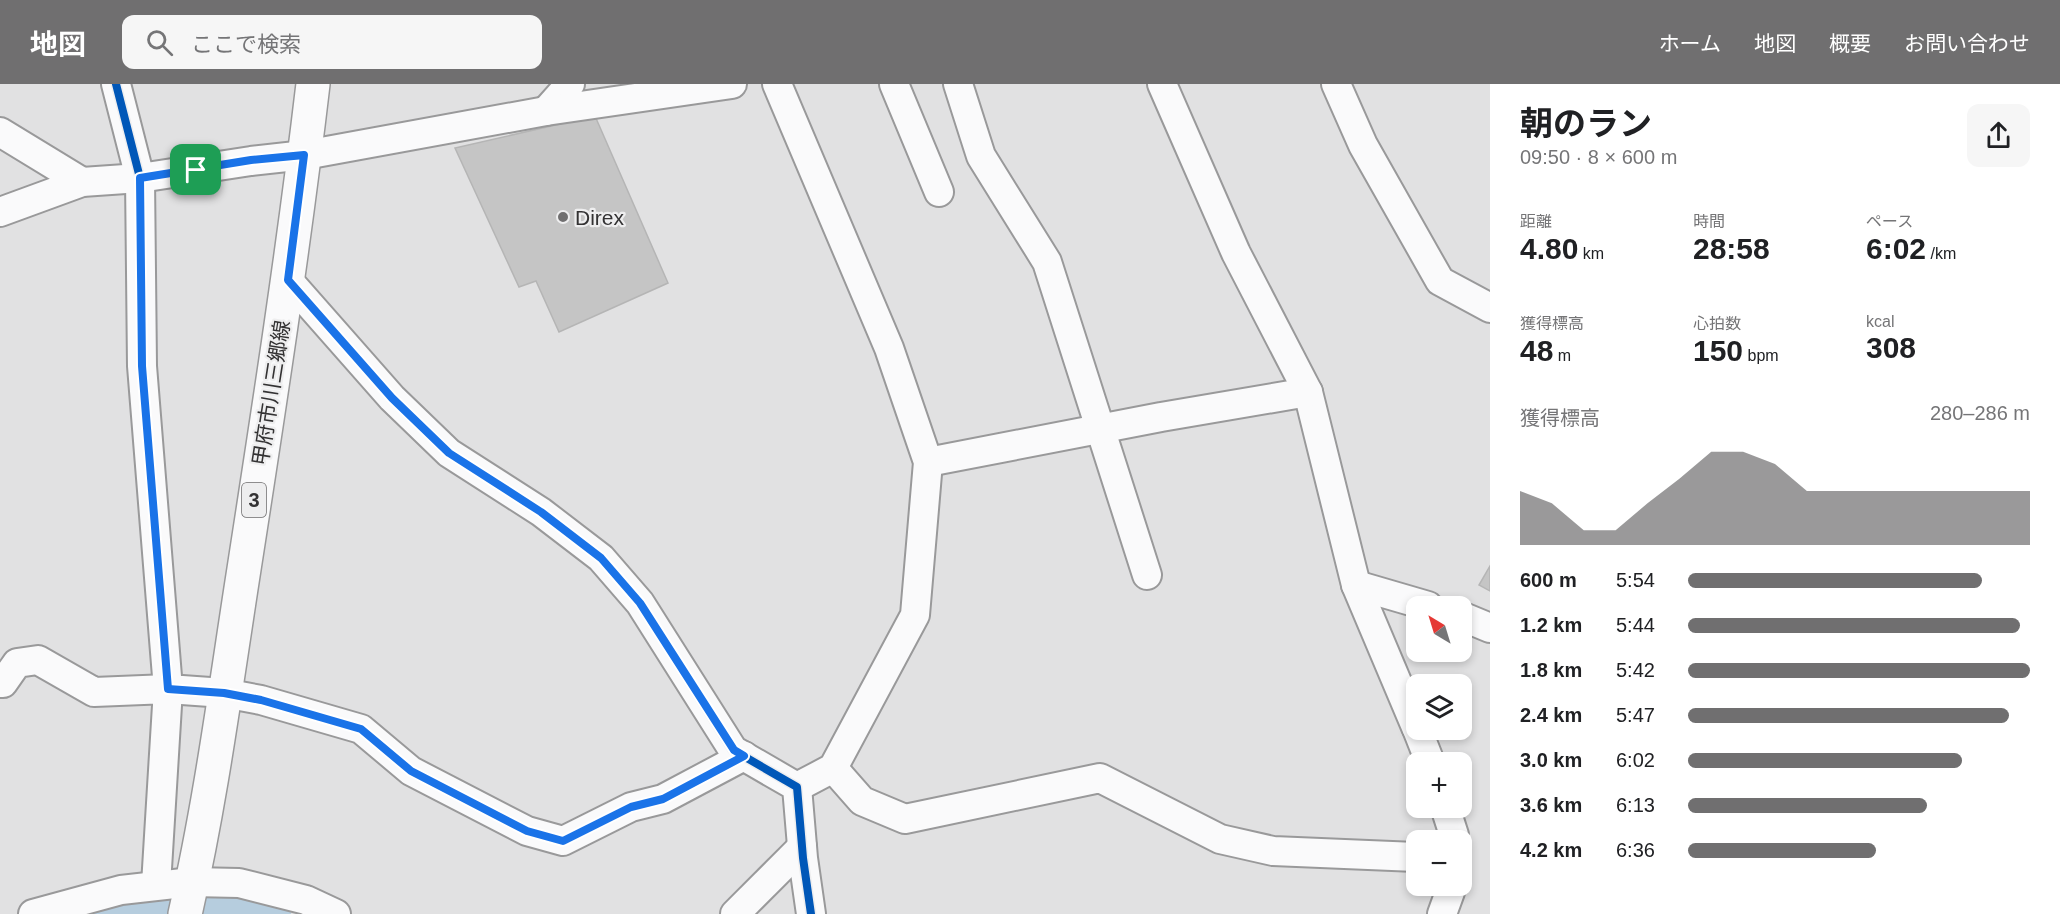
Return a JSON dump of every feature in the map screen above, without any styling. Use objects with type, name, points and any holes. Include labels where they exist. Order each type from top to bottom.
[{"type":"main road","name":"甲府市川三郷線","points":[[185,914],[224,693],[288,280],[313,84]]},
{"type":"street","points":[[116,84],[140,178],[142,366],[168,689],[156,885]]},
{"type":"street","points":[[546,111],[570,84]]},
{"type":"street","points":[[0,212],[82,182],[140,178],[251,160],[304,155],[546,111],[732,84]]},
{"type":"street","points":[[777,84],[889,348],[928,462],[915,615],[833,768],[797,787]]},
{"type":"street","points":[[894,84],[939,192]]},
{"type":"street","points":[[958,84],[981,156],[1047,262],[1147,575]]},
{"type":"street","points":[[1162,84],[1236,253],[1308,392],[1356,585],[1406,702]]},
{"type":"street","points":[[1336,84],[1363,145],[1440,281],[1490,308]]},
{"type":"street","points":[[0,132],[82,182]]},
{"type":"street","points":[[288,280],[392,398],[449,453],[541,512],[601,558],[640,603],[734,750],[797,787]]},
{"type":"street","points":[[928,462],[1308,392]]},
{"type":"street","points":[[1356,585],[1406,600]]},
{"type":"street","points":[[1472,621],[1490,628]]},
{"type":"street","points":[[0,682],[3,683],[17,663],[38,660],[94,692],[168,689],[224,693],[261,700],[361,729],[411,771],[527,831],[563,841],[631,807],[663,799],[744,756]]},
{"type":"street","points":[[833,768],[862,801],[905,819],[1100,778],[1220,839],[1273,851],[1406,857]]},
{"type":"street","points":[[797,787],[811,914]]},
{"type":"street","points":[[735,914],[802,847]]},
{"type":"street","points":[[33,914],[121,890],[192,882],[239,883],[306,900],[336,914]]},
{"type":"street","points":[[1442,914],[1449,896]]},
{"type":"building","points":[[595,116],[668,283],[559,332],[536,281],[519,287],[455,148]]},
{"type":"building","points":[[1490,566],[1490,591],[1479,585]]},
{"type":"waterway","points":[[82,914],[109,906],[228,904],[270,914]]},
{"type":"cycle path","points":[[116,84],[140,178],[142,366],[168,689],[224,693],[261,700],[361,729],[411,771],[527,831],[563,841],[631,807],[663,799],[744,756]]},
{"type":"cycle path","points":[[288,280],[392,398],[449,453],[541,512],[601,558],[640,603],[733,750],[797,787],[803,858],[811,914]]},
{"type":"place","name":"Direx","points":[[563,217]]},
{"type":"route","points":[[304,155],[288,280],[392,398],[449,453],[541,512],[601,558],[640,603],[734,750],[744,756],[663,799],[631,807],[563,841],[527,831],[411,771],[361,729],[261,700],[224,693],[168,689],[142,366],[140,178],[196,170],[251,160],[304,155]]}]
